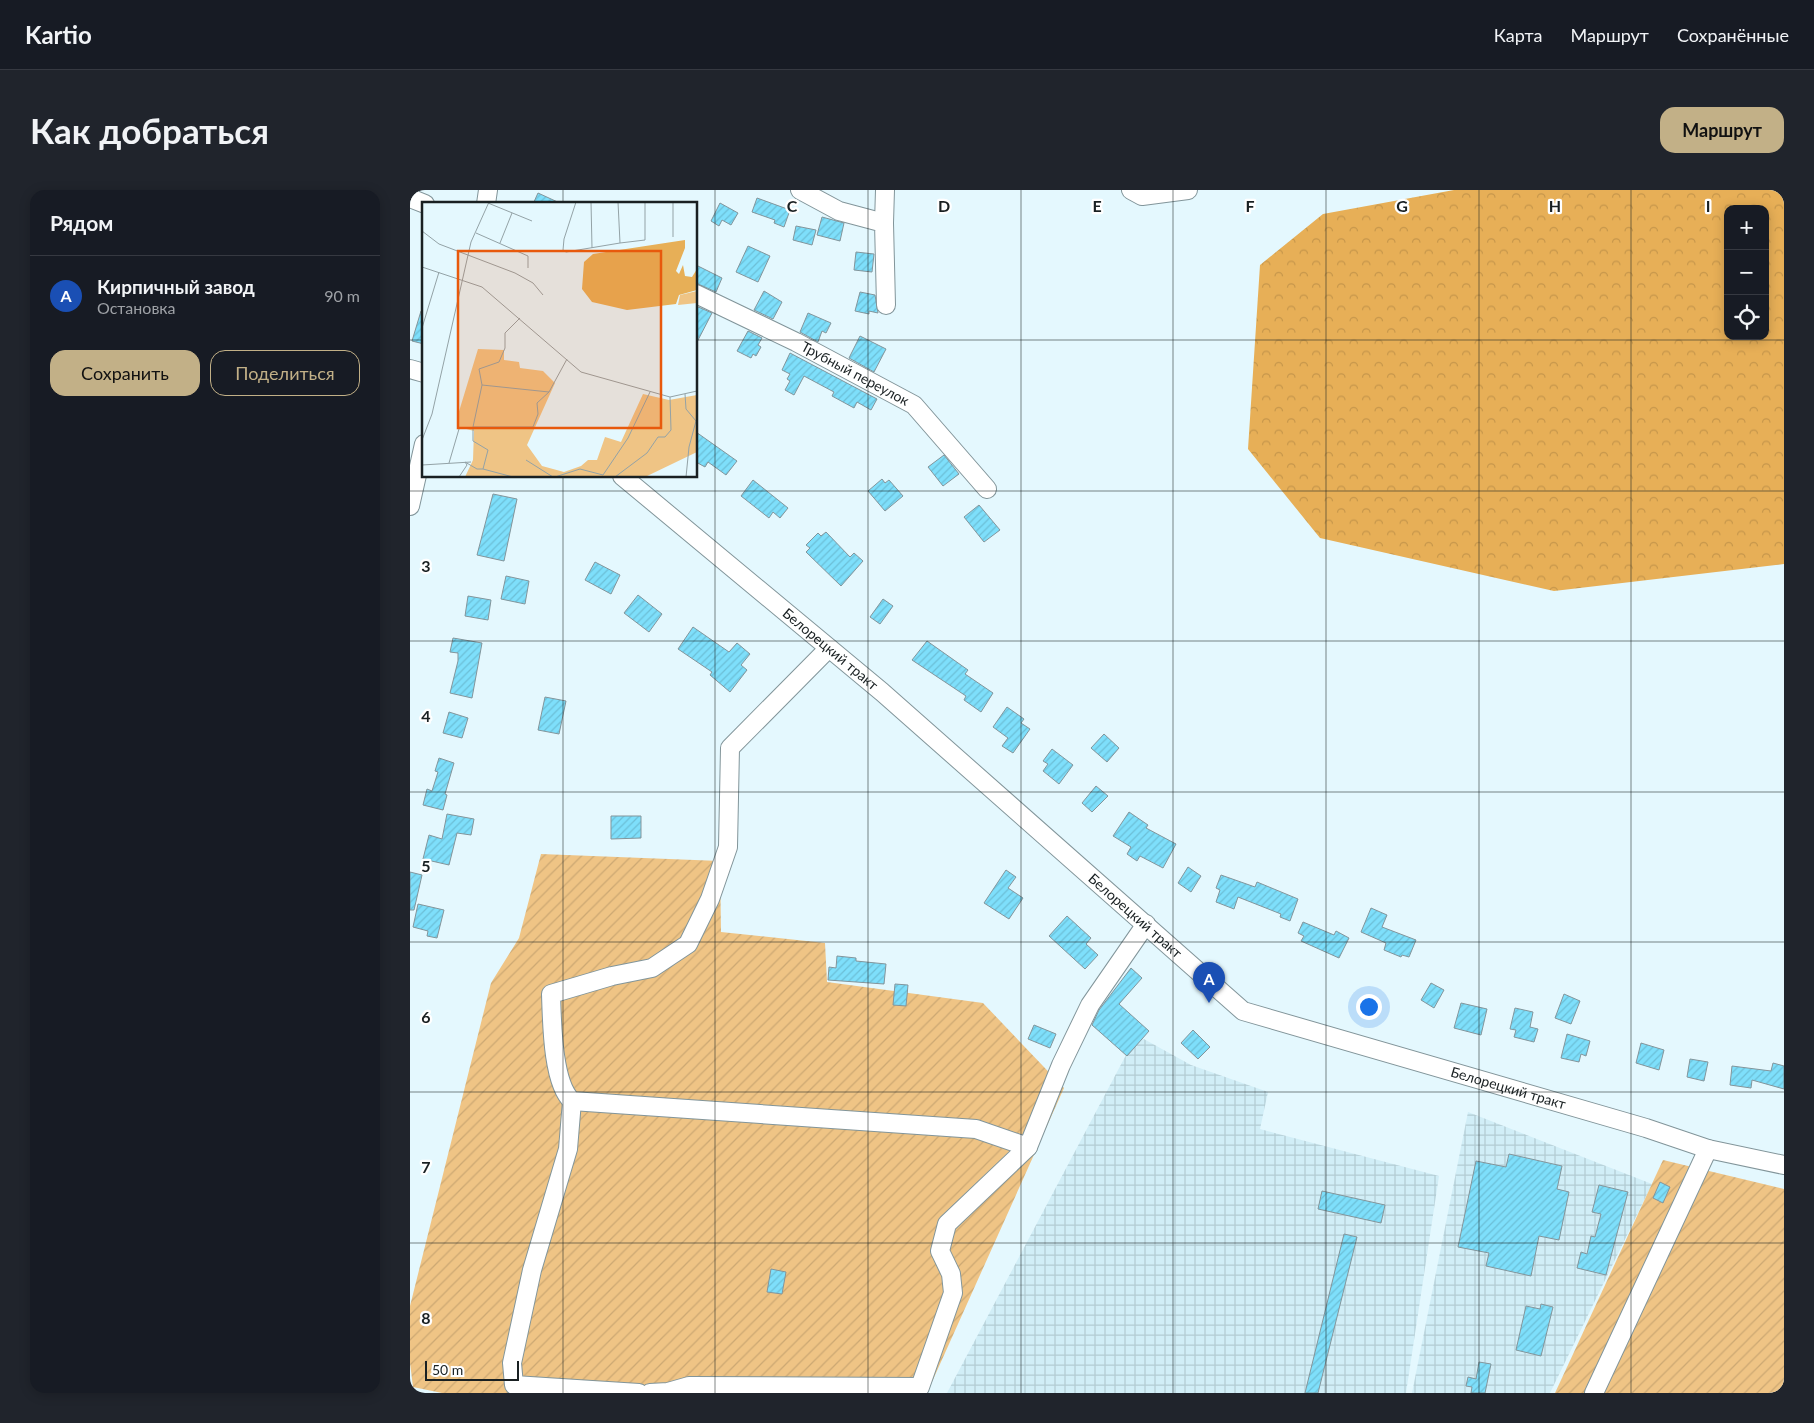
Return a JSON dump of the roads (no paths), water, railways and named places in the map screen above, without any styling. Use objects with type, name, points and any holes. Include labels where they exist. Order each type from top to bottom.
[{"type":"street","points":[[800,190],[839,212],[884,223]]},
{"type":"street","points":[[885,190],[886,305]]},
{"type":"street","points":[[1131,190],[1142,196],[1188,190]]},
{"type":"street","points":[[410,198],[422,203]]},
{"type":"street","name":"Трубный переулок","points":[[698,295],[796,342],[914,405],[987,489]]},
{"type":"street","points":[[410,506],[422,453]]},
{"type":"street","name":"Белорецкий тракт","points":[[624,478],[890,698],[1243,1011],[1646,1128],[1708,1149],[1784,1165]]},
{"type":"street","points":[[829,648],[730,748],[728,847],[710,899],[688,944],[652,968],[612,976],[551,994],[553,1047],[564,1094],[572,1101],[976,1129],[1028,1147]]},
{"type":"street","points":[[650,1393],[668,1392],[689,1386],[920,1387],[953,1294],[951,1274],[940,1251],[947,1224],[1028,1147],[1061,1065],[1090,1005],[1146,924]]},
{"type":"street","points":[[572,1101],[568,1148],[532,1270],[512,1363],[515,1389],[639,1393]]},
{"type":"street","points":[[1594,1393],[1708,1149]]},
{"type":"place","name":"Кирпичный завод","points":[[1209,1003]]}]
